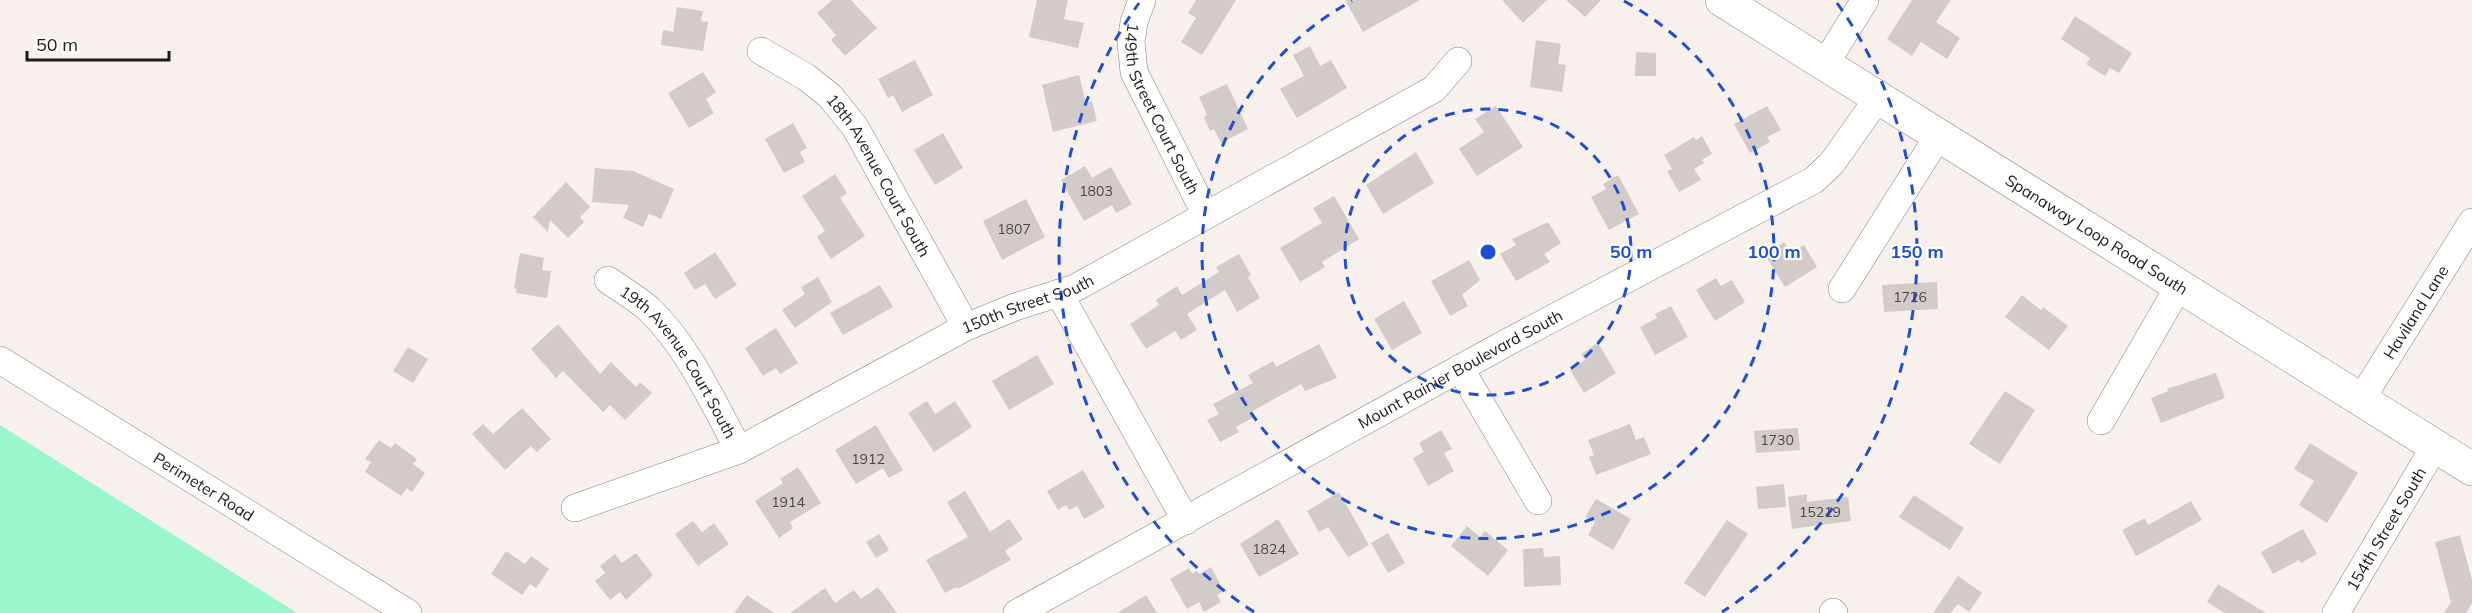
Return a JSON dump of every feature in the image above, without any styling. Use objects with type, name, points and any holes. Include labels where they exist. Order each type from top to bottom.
[{"type":"main road","name":"Spanaway Loop Road South","points":[[1722,0],[2472,469]]},
{"type":"street","name":"149th Street Court South","points":[[1142,0],[1134,22],[1131,42],[1134,72],[1206,215]]},
{"type":"street","points":[[1825,64],[1865,0]]},
{"type":"street","name":"18th Avenue Court South","points":[[761,51],[806,77],[831,96],[855,127],[966,327]]},
{"type":"street","name":"150th Street South","points":[[574,508],[739,450],[966,327],[1092,279],[1434,89],[1458,62]]},
{"type":"street","name":"Mount Rainier Boulevard South","points":[[1026,611],[1460,368],[1814,180],[1832,163],[1878,98]]},
{"type":"street","points":[[1842,289],[1939,135]]},
{"type":"street","name":"Haviland Lane","points":[[2360,401],[2472,222]]},
{"type":"street","name":"19th Avenue Court South","points":[[608,280],[649,309],[667,329],[712,399],[739,450]]},
{"type":"street","points":[[2101,421],[2179,286]]},
{"type":"street","points":[[1059,293],[1186,521]]},
{"type":"street","name":"Perimeter Road","points":[[0,360],[408,613]]},
{"type":"street","points":[[1460,368],[1538,501]]},
{"type":"street","name":"154th Street South","points":[[2338,612],[2435,446]]},
{"type":"green space","points":[[0,425],[297,613],[0,613]]},
{"type":"building","points":[[832,0],[851,0],[877,28],[845,56],[831,40],[836,35],[817,13]]},
{"type":"building","points":[[1037,0],[1068,0],[1064,19],[1084,23],[1078,48],[1029,37]]},
{"type":"building","points":[[1196,0],[1236,0],[1202,55],[1181,42],[1196,18],[1188,13]]},
{"type":"building","points":[[1345,0],[1420,0],[1363,32]]},
{"type":"building","points":[[1502,0],[1547,0],[1523,23]]},
{"type":"building","points":[[1566,0],[1601,0],[1585,17]]},
{"type":"building","points":[[1912,0],[1951,0],[1936,22],[1960,38],[1947,59],[1921,42],[1912,56],[1887,39]]},
{"type":"building","points":[[677,7],[703,11],[701,21],[708,22],[703,51],[661,45],[663,30],[673,32]]},
{"type":"building","points":[[2075,16],[2132,53],[2119,73],[2110,68],[2105,76],[2086,64],[2090,58],[2061,39]]},
{"type":"building","points":[[1536,40],[1561,44],[1558,64],[1566,65],[1562,92],[1530,87]]},
{"type":"building","points":[[1310,46],[1320,66],[1331,60],[1347,88],[1297,118],[1280,89],[1304,76],[1293,55]]},
{"type":"building","points":[[1636,52],[1656,53],[1656,76],[1635,76]]},
{"type":"building","points":[[915,60],[933,95],[902,112],[893,95],[888,98],[878,79]]},
{"type":"building","points":[[703,72],[716,92],[706,99],[714,113],[689,128],[668,93]]},
{"type":"building","points":[[1079,75],[1086,103],[1092,101],[1097,121],[1053,132],[1042,85]]},
{"type":"building","points":[[1227,84],[1248,129],[1221,143],[1214,129],[1210,131],[1204,117],[1207,115],[1199,97]]},
{"type":"building","points":[[1496,106],[1523,147],[1477,176],[1459,149],[1484,132],[1475,119]]},
{"type":"building","points":[[1767,106],[1781,130],[1767,137],[1770,142],[1750,153],[1734,124]]},
{"type":"building","points":[[793,123],[807,148],[800,152],[805,162],[784,173],[765,139]]},
{"type":"building","points":[[943,133],[963,168],[935,185],[914,150]]},
{"type":"building","points":[[1702,136],[1712,154],[1694,169],[1701,180],[1679,192],[1667,171],[1672,169],[1664,155],[1694,137],[1696,140]]},
{"type":"building","points":[[1416,152],[1434,183],[1383,214],[1366,185]]},
{"type":"building","points":[[1085,166],[1092,178],[1111,167],[1132,204],[1116,213],[1112,205],[1084,221],[1061,180]]},
{"type":"building","points":[[595,168],[633,171],[674,189],[661,219],[649,214],[643,227],[623,218],[629,205],[592,202]]},
{"type":"building","points":[[835,174],[847,193],[840,198],[865,236],[831,259],[817,237],[825,231],[802,196]]},
{"type":"building","points":[[1618,175],[1639,214],[1609,230],[1591,197],[1606,189],[1603,184]]},
{"type":"building","points":[[566,182],[590,207],[580,217],[584,222],[568,238],[550,220],[548,232],[533,217]]},
{"type":"building","points":[[1334,196],[1359,239],[1322,262],[1325,267],[1300,282],[1280,248],[1322,223],[1313,208]]},
{"type":"building","points":[[1026,199],[1045,237],[1002,260],[983,221]]},
{"type":"building","points":[[1548,222],[1561,243],[1544,254],[1550,262],[1516,281],[1500,254],[1516,245],[1512,239]]},
{"type":"building","points":[[1784,242],[1791,253],[1804,245],[1817,267],[1785,287],[1765,255]]},
{"type":"building","points":[[715,252],[737,285],[715,299],[705,284],[695,290],[684,273]]},
{"type":"building","points":[[520,253],[544,258],[542,270],[551,271],[547,298],[516,293],[517,289],[514,288]]},
{"type":"building","points":[[1239,254],[1260,298],[1237,312],[1225,290],[1187,314],[1197,330],[1181,340],[1175,331],[1146,349],[1130,324],[1159,305],[1156,300],[1177,286],[1182,295],[1219,272],[1216,267]]},
{"type":"building","points":[[1469,260],[1480,280],[1462,295],[1468,306],[1450,316],[1431,281]]},
{"type":"building","points":[[818,277],[832,302],[795,328],[782,310],[805,294],[801,287]]},
{"type":"building","points":[[1716,278],[1721,286],[1732,280],[1745,302],[1715,321],[1696,290]]},
{"type":"building","points":[[1937,282],[1938,309],[1884,312],[1882,285]]},
{"type":"building","points":[[880,285],[893,307],[843,335],[830,313]]},
{"type":"building","points":[[2022,295],[2041,310],[2043,307],[2068,326],[2049,350],[2005,317]]},
{"type":"building","points":[[1404,301],[1422,333],[1392,350],[1374,319]]},
{"type":"building","points":[[1671,306],[1688,337],[1655,355],[1640,327],[1657,318],[1655,314]]},
{"type":"building","points":[[558,324],[600,374],[611,362],[636,387],[640,382],[652,393],[625,420],[610,405],[603,412],[563,371],[556,378],[531,349]]},
{"type":"building","points":[[776,328],[798,363],[780,374],[776,368],[763,376],[745,348]]},
{"type":"building","points":[[1598,343],[1616,373],[1584,393],[1570,370],[1585,360],[1581,354]]},
{"type":"building","points":[[1319,344],[1337,378],[1305,391],[1301,384],[1251,412],[1254,417],[1236,427],[1239,432],[1220,442],[1207,420],[1219,414],[1213,404],[1253,383],[1248,375],[1273,361],[1276,367]]},
{"type":"building","points":[[408,347],[428,359],[413,383],[393,371]]},
{"type":"building","points":[[1037,355],[1054,384],[1009,410],[992,381]]},
{"type":"building","points":[[2216,373],[2225,398],[2161,423],[2151,398],[2168,391],[2167,389]]},
{"type":"building","points":[[2005,391],[2035,410],[2000,464],[1969,444]]},
{"type":"building","points":[[927,401],[935,414],[955,401],[972,427],[934,452],[908,413]]},
{"type":"building","points":[[522,408],[551,439],[537,452],[531,446],[505,470],[472,434],[483,424],[493,434]]},
{"type":"building","points":[[1630,424],[1636,440],[1644,437],[1651,454],[1596,475],[1589,457],[1594,455],[1588,440]]},
{"type":"building","points":[[876,425],[903,470],[889,478],[883,468],[856,484],[835,450]]},
{"type":"building","points":[[1798,428],[1800,450],[1756,453],[1754,431]]},
{"type":"building","points":[[1441,430],[1452,449],[1444,453],[1454,471],[1428,486],[1413,458],[1424,452],[1419,443]]},
{"type":"building","points":[[379,440],[391,448],[395,443],[417,459],[413,464],[425,473],[412,492],[407,488],[401,496],[365,472],[371,462],[365,459]]},
{"type":"building","points":[[2310,443],[2358,473],[2327,523],[2299,505],[2314,481],[2294,469]]},
{"type":"building","points":[[798,467],[821,503],[790,522],[793,528],[779,538],[755,501],[783,483],[780,479]]},
{"type":"building","points":[[1083,470],[1105,507],[1084,519],[1077,506],[1069,510],[1066,505],[1058,510],[1047,491]]},
{"type":"building","points":[[1784,484],[1786,507],[1758,509],[1756,487]]},
{"type":"building","points":[[965,491],[990,532],[1009,519],[1023,539],[1005,551],[1011,560],[958,589],[957,587],[945,593],[926,560],[968,537],[947,502]]},
{"type":"building","points":[[1339,492],[1369,545],[1348,557],[1328,527],[1319,532],[1307,511]]},
{"type":"building","points":[[1807,494],[1807,502],[1848,497],[1851,521],[1792,529],[1788,497]]},
{"type":"building","points":[[1914,495],[1964,528],[1950,550],[1899,517]]},
{"type":"building","points":[[1596,499],[1631,519],[1613,550],[1588,535],[1595,522],[1585,517]]},
{"type":"building","points":[[2191,501],[2202,520],[2136,556],[2122,530],[2145,518],[2148,525]]},
{"type":"building","points":[[1278,519],[1299,554],[1259,577],[1240,544]]},
{"type":"building","points":[[1727,520],[1748,534],[1705,597],[1684,583]]},
{"type":"building","points":[[693,521],[702,532],[714,523],[729,544],[698,566],[675,534]]},
{"type":"building","points":[[1467,526],[1480,537],[1485,531],[1508,550],[1488,576],[1451,546]]},
{"type":"building","points":[[2303,529],[2317,554],[2301,563],[2299,560],[2273,574],[2261,552]]},
{"type":"building","points":[[1388,533],[1405,563],[1388,573],[1371,543]]},
{"type":"building","points":[[879,534],[889,550],[876,558],[866,542]]},
{"type":"building","points":[[2460,535],[2472,580],[2472,603],[2466,613],[2444,613],[2451,602],[2435,542]]},
{"type":"building","points":[[1543,548],[1544,557],[1560,556],[1561,585],[1524,587],[1523,549]]},
{"type":"building","points":[[506,551],[525,564],[531,556],[549,569],[536,588],[530,584],[522,595],[491,574]]},
{"type":"building","points":[[636,553],[653,575],[626,600],[620,592],[610,600],[595,581],[605,573],[600,566],[615,554],[622,563]]},
{"type":"building","points":[[1211,567],[1224,591],[1217,595],[1221,602],[1204,612],[1199,602],[1187,609],[1170,579],[1189,568],[1192,574],[1197,571],[1199,574]]},
{"type":"building","points":[[1958,576],[1982,593],[1969,612],[1958,604],[1950,613],[1933,613]]},
{"type":"building","points":[[2218,584],[2266,613],[2225,613],[2207,602]]},
{"type":"building","points":[[878,587],[897,613],[790,613],[825,588],[835,603],[854,590],[861,599]]},
{"type":"building","points":[[747,595],[774,613],[734,613]]},
{"type":"building","points":[[1146,595],[1157,613],[1117,613]]}]
